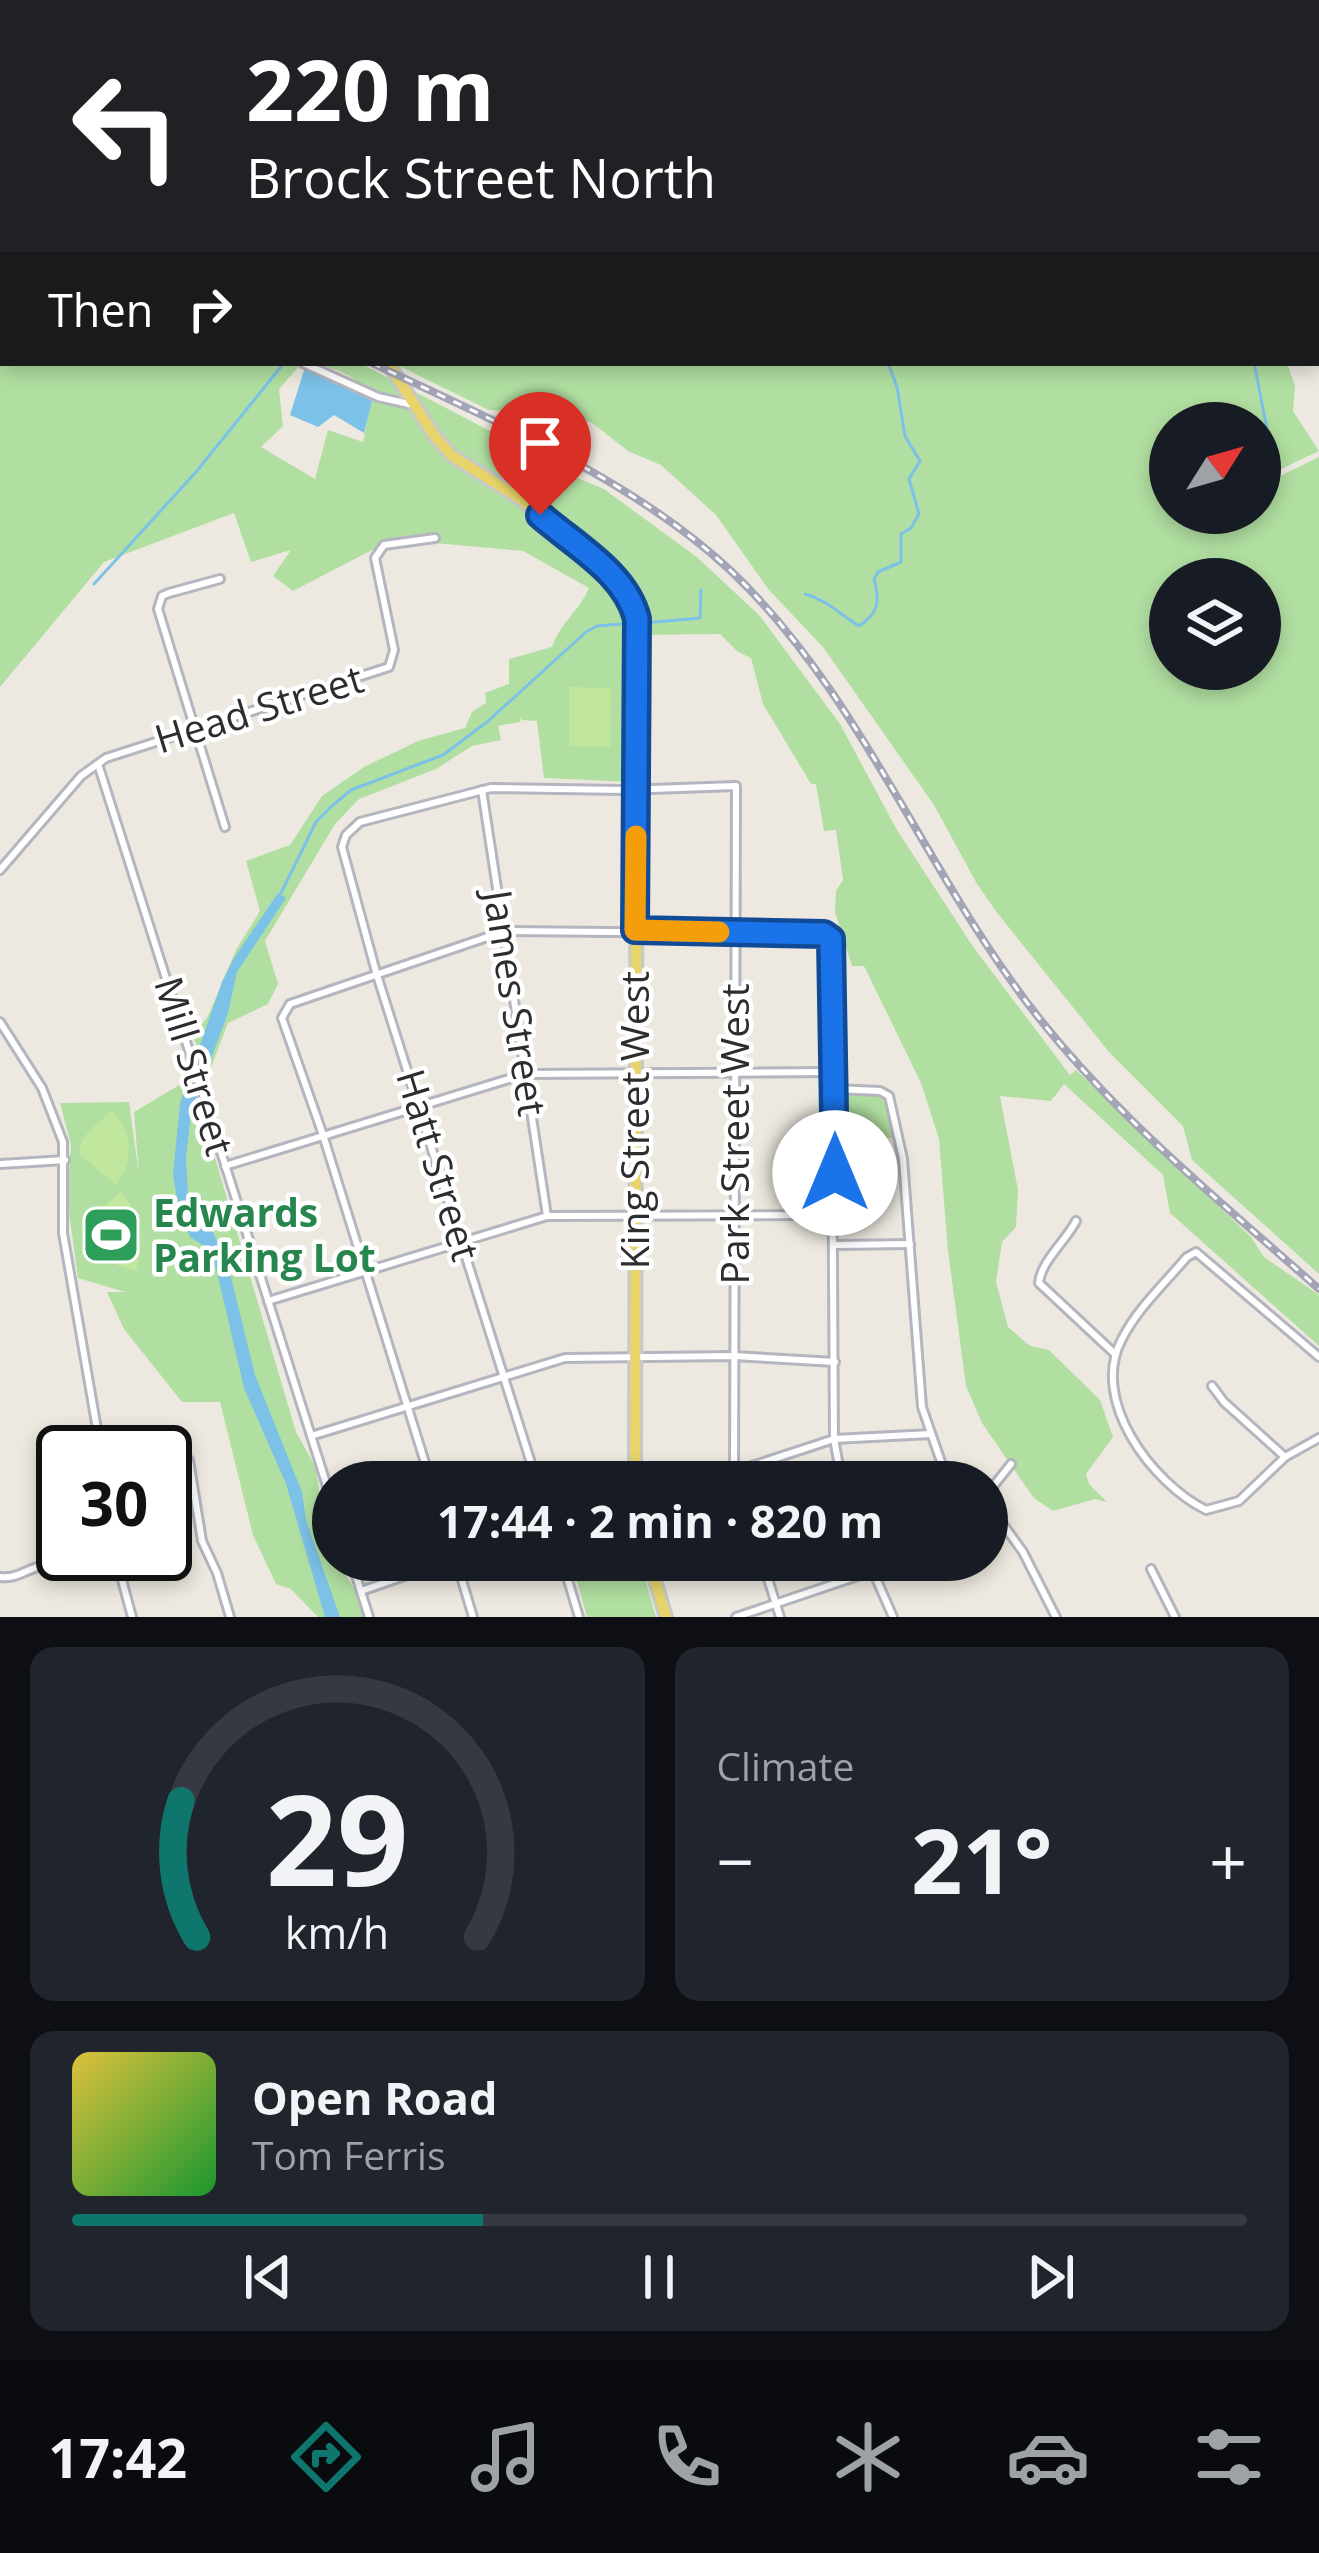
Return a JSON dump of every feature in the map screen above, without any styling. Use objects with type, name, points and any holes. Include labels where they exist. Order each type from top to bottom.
[{"type":"main road","name":"King Street West","points":[[390,366],[433,434],[461,464],[518,497],[608,571],[627,592],[637,619],[635,1461]]},
{"type":"main road","points":[[655,1581],[666,1617]]},
{"type":"street","points":[[309,366],[378,398],[413,405]]},
{"type":"street","name":"Head Street","points":[[0,870],[81,776],[98,764],[389,667],[394,650],[375,558],[384,545],[435,538]]},
{"type":"street","points":[[220,580],[162,596],[158,609],[225,826]]},
{"type":"street","name":"Mill Street","points":[[98,764],[318,1461]]},
{"type":"street","name":"Park Street West","points":[[636,790],[736,786],[734,1461]]},
{"type":"street","points":[[482,790],[636,790]]},
{"type":"street","name":"Hatt Street","points":[[482,790],[360,823],[346,835],[342,847],[376,972],[531,1461]]},
{"type":"street","name":"James Street","points":[[482,790],[547,1216]]},
{"type":"street","points":[[425,1461],[283,1011],[290,1004],[376,972],[505,931],[635,930],[824,934],[831,939],[834,1439],[838,1461]]},
{"type":"street","points":[[0,1022],[54,1112],[65,1160],[60,1203],[63,1233],[96,1425]]},
{"type":"street","points":[[225,1166],[526,1074],[834,1072]]},
{"type":"street","points":[[834,1089],[880,1090],[889,1096],[903,1159],[922,1407],[941,1461]]},
{"type":"street","points":[[0,1164],[65,1160]]},
{"type":"street","points":[[268,1301],[547,1216],[835,1215]]},
{"type":"street","points":[[1076,1221],[1066,1242],[1041,1270],[1040,1283],[1115,1354]]},
{"type":"street","points":[[834,1245],[910,1244]]},
{"type":"street","points":[[1319,1357],[1196,1252],[1129,1328],[1115,1354],[1113,1388],[1145,1459],[1197,1505],[1218,1510],[1239,1501],[1285,1457],[1319,1438]]},
{"type":"street","points":[[310,1436],[565,1358],[734,1356],[836,1362]]},
{"type":"street","points":[[1212,1386],[1223,1402],[1285,1457]]},
{"type":"street","points":[[767,1461],[834,1439],[931,1434]]},
{"type":"street","points":[[1008,1468],[1011,1464]]},
{"type":"street","points":[[192,1479],[202,1541],[230,1617]]},
{"type":"street","points":[[1008,1530],[1056,1617]]},
{"type":"street","points":[[0,1577],[12,1578],[36,1567]]},
{"type":"street","points":[[1151,1569],[1175,1617]]},
{"type":"street","points":[[123,1581],[132,1617]]},
{"type":"street","points":[[358,1581],[369,1617]]},
{"type":"street","points":[[361,1591],[391,1581]]},
{"type":"street","points":[[461,1581],[473,1617]]},
{"type":"street","points":[[568,1581],[579,1617]]},
{"type":"street","points":[[769,1581],[780,1617]]},
{"type":"street","points":[[736,1617],[846,1581]]},
{"type":"street","points":[[877,1581],[893,1617]]},
{"type":"green space","points":[[0,366],[299,366],[279,389],[283,426],[261,447],[315,479],[328,430],[363,442],[371,401],[344,373],[322,366],[366,366],[488,430],[501,432],[558,470],[604,489],[698,558],[760,616],[840,724],[897,830],[974,948],[1070,1075],[1076,1070],[1251,1237],[1264,1257],[1319,1295],[1319,1346],[1170,1213],[1163,1175],[1064,1084],[1051,1101],[1000,1096],[1018,1190],[1016,1227],[1002,1242],[996,1282],[1008,1327],[1030,1346],[1049,1350],[1100,1400],[1113,1437],[1086,1474],[1089,1484],[1107,1502],[1095,1499],[1053,1511],[1034,1498],[982,1423],[966,1386],[939,1139],[921,1083],[864,966],[852,966],[835,912],[836,891],[843,880],[836,830],[824,831],[816,784],[811,784],[763,704],[751,658],[720,634],[631,635],[632,782],[544,778],[537,721],[521,716],[520,722],[498,726],[501,740],[472,746],[436,769],[359,799],[335,824],[265,941],[278,984],[268,1004],[228,1023],[208,1075],[193,1036],[208,1016],[236,950],[260,911],[246,861],[290,845],[322,796],[364,767],[418,741],[465,728],[472,712],[486,703],[485,693],[509,684],[509,659],[552,647],[589,588],[523,551],[423,542],[372,550],[293,591],[273,576],[291,550],[251,562],[234,513],[104,562],[0,687]]},
{"type":"green space","points":[[399,366],[1288,366],[1295,386],[1293,411],[1319,451],[1281,469],[1281,402],[1149,402],[1149,534],[1281,534],[1281,476],[1319,457],[1319,1274],[1192,1160],[1183,1126],[1109,1052],[998,914],[934,805],[823,647],[769,590],[716,515],[661,465],[628,451],[592,423],[526,400],[507,411],[489,410]]},
{"type":"green space","points":[[569,687],[611,688],[610,747],[569,746]]},
{"type":"green space","points":[[186,1081],[213,1151],[296,1432],[312,1461],[312,1581],[349,1581],[364,1617],[318,1617],[291,1589],[276,1584],[253,1535],[220,1402],[182,1402],[124,1329],[107,1292],[125,1292],[78,1278],[67,1197],[71,1145],[60,1103],[129,1102],[139,1175],[134,1112]]},
{"type":"green space","points":[[845,1096],[880,1096],[887,1103],[894,1138],[843,1138]]},
{"type":"green space","points":[[112,1111],[125,1129],[129,1148],[116,1186],[79,1153],[86,1135]]},
{"type":"green space","name":"Edwards Parking Lot","points":[[121,1191],[138,1229],[137,1271],[101,1257],[81,1228]]},
{"type":"green space","points":[[577,1581],[646,1581],[656,1617],[587,1617]]},
{"type":"water","points":[[305,367],[372,401],[364,433],[334,415],[318,427],[290,415]]},
{"type":"water","points":[[278,893],[286,898],[237,972],[228,1013],[191,1112],[186,1159],[188,1194],[211,1228],[229,1269],[255,1375],[302,1492],[312,1537],[312,1573],[286,1484],[244,1388],[212,1251],[190,1237],[173,1175],[180,1103],[234,958]]},
{"type":"water","points":[[314,1581],[327,1581],[340,1617],[325,1617]]},
{"type":"waterway","points":[[94,584],[196,472],[282,366]]},
{"type":"waterway","points":[[805,594],[859,626],[876,606],[874,579],[878,572],[901,562],[901,534],[919,514],[909,479],[920,461],[905,436],[889,366]]},
{"type":"waterway","points":[[1255,366],[1262,402]]},
{"type":"waterway","points":[[644,623],[700,618],[701,590]]},
{"type":"waterway","points":[[281,893],[316,822],[351,790],[443,755],[487,722],[586,632],[597,626],[634,623]]},
{"type":"railway","points":[[378,366],[606,480],[651,508],[731,571],[774,616],[848,716],[977,931],[1045,1025],[1156,1144],[1319,1289]]},
{"type":"slow traffic","points":[[636,836],[635,930],[719,932]]},
{"type":"place","name":"Edwards Parking Lot","points":[[111,1235]]},
{"type":"route","points":[[540,515],[608,571],[631,599],[637,619],[635,930],[824,934],[831,939],[835,1173]]}]
